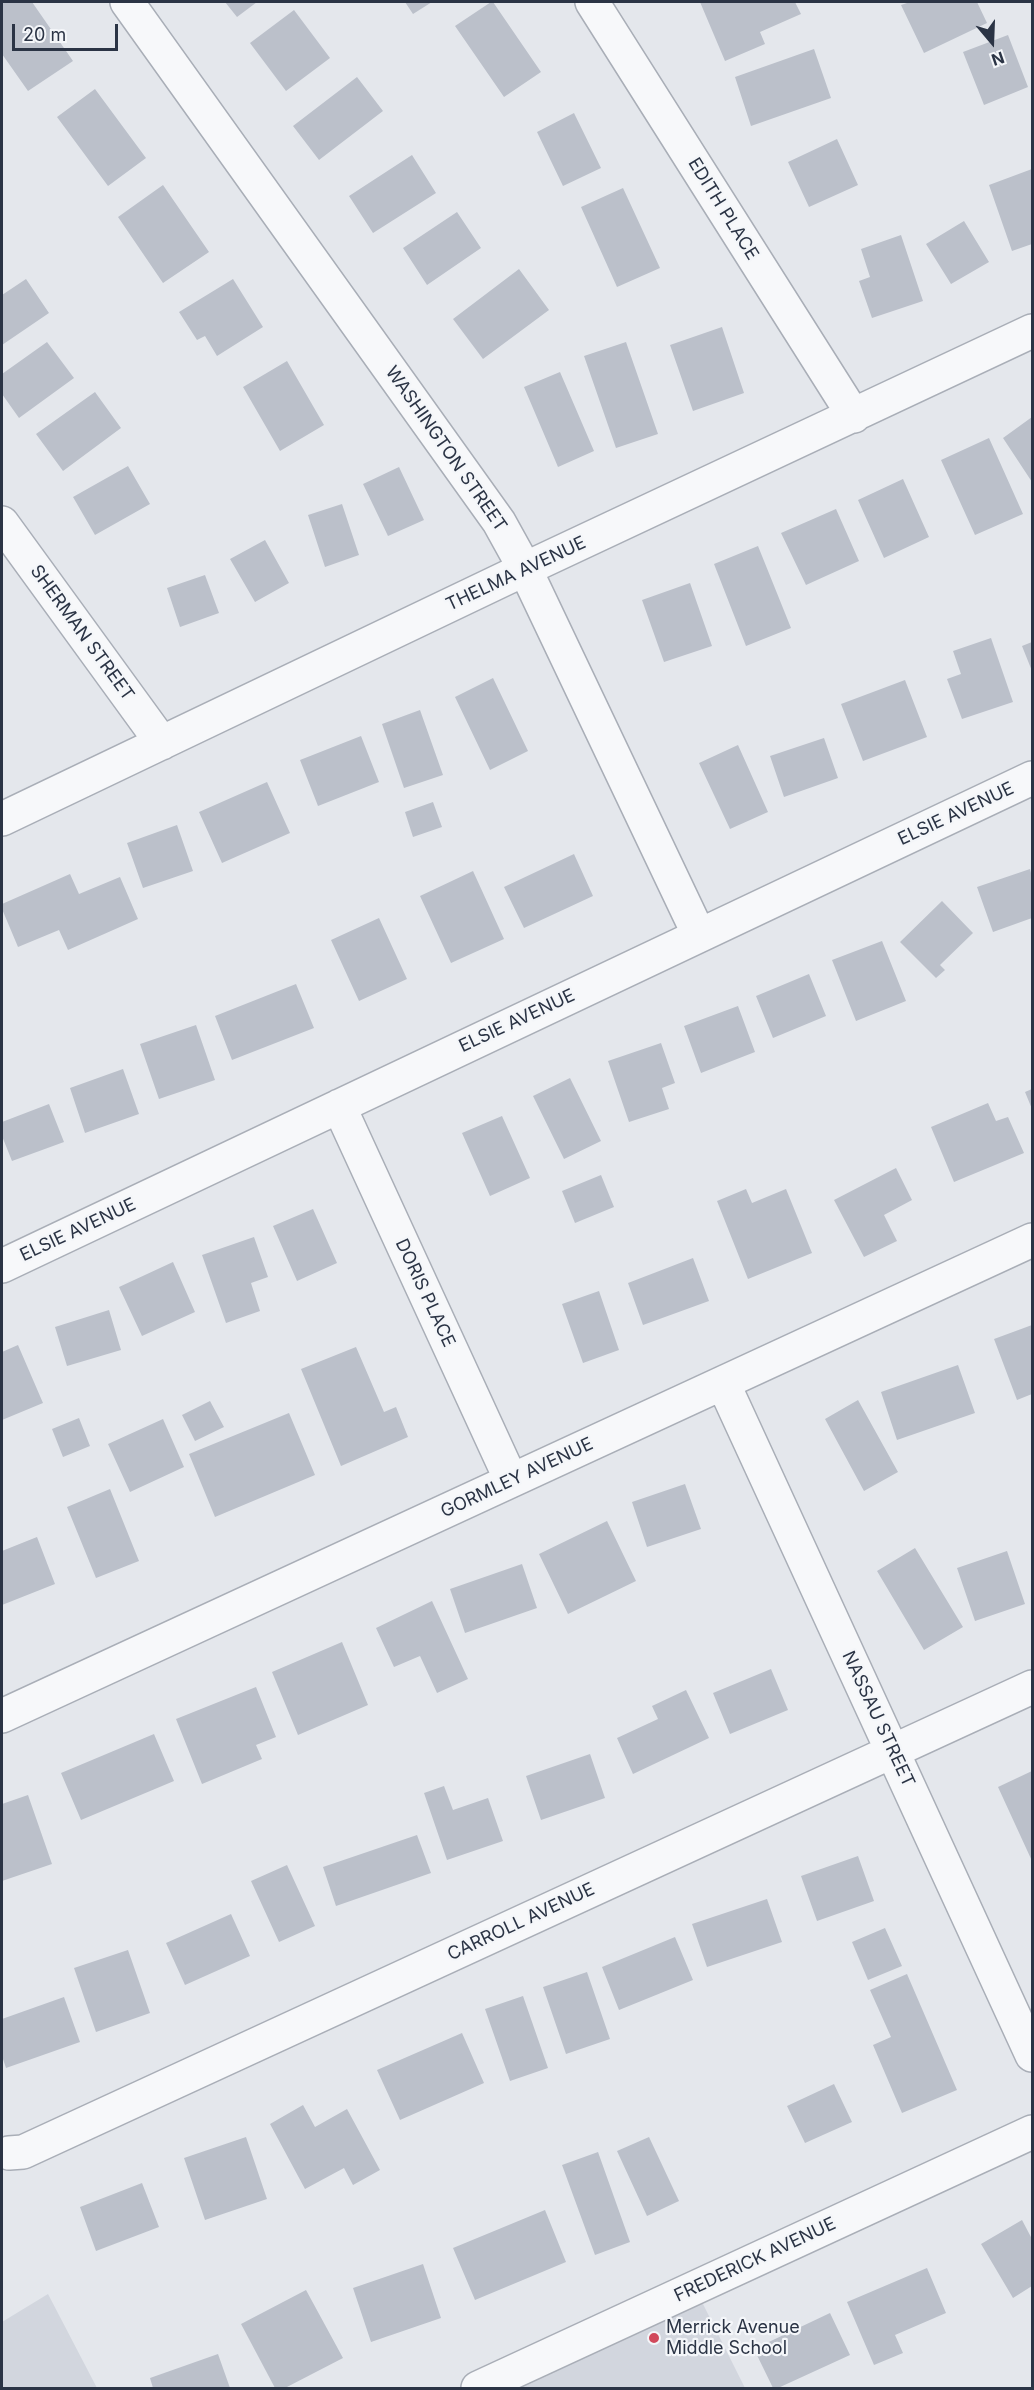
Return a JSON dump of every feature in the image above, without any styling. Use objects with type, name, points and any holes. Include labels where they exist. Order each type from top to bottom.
[{"type":"street","name":"WASHINGTON STREET","points":[[127,2],[499,522],[525,569],[699,935]]},
{"type":"street","name":"EDITH PLACE","points":[[592,2],[854,416]]},
{"type":"street","name":"THELMA AVENUE","points":[[2,819],[525,569],[1032,332]]},
{"type":"street","name":"SHERMAN STREET","points":[[2,523],[162,743]]},
{"type":"street","name":"ELSIE AVENUE","points":[[2,1266],[1032,778]]},
{"type":"street","name":"DORIS PLACE","points":[[339,1106],[511,1480]]},
{"type":"street","name":"GORMLEY AVENUE","points":[[2,1716],[1032,1240]]},
{"type":"street","name":"NASSAU STREET","points":[[723,1383],[1032,2055]]},
{"type":"street","name":"CARROLL AVENUE","points":[[9,2153],[23,2152],[1032,1687]]},
{"type":"street","name":"FREDERICK AVENUE","points":[[478,2388],[1032,2132]]},
{"type":"shaded area","name":"Merrick Avenue Middle School","points":[[695,2288],[745,2388],[478,2388]]},
{"type":"shaded area","points":[[48,2294],[97,2388],[2,2388],[2,2322]]},
{"type":"building","points":[[32,2],[73,61],[28,91],[2,54],[2,4]]},
{"type":"building","points":[[225,2],[257,2],[237,17]]},
{"type":"building","points":[[405,2],[432,2],[413,14]]},
{"type":"building","points":[[491,2],[541,72],[504,97],[455,26]]},
{"type":"building","points":[[700,2],[795,2],[801,14],[760,32],[765,44],[725,61]]},
{"type":"building","points":[[910,2],[977,2],[987,23],[924,53],[901,5]]},
{"type":"building","points":[[294,10],[330,58],[286,91],[250,43]]},
{"type":"building","points":[[1008,35],[1028,87],[984,105],[963,52]]},
{"type":"building","points":[[814,49],[831,98],[751,126],[735,77]]},
{"type":"building","points":[[357,77],[383,111],[319,160],[293,126]]},
{"type":"building","points":[[95,89],[146,158],[108,186],[57,117]]},
{"type":"building","points":[[574,113],[601,168],[563,186],[537,132]]},
{"type":"building","points":[[837,139],[858,185],[809,207],[788,162]]},
{"type":"building","points":[[412,155],[436,193],[373,233],[349,196]]},
{"type":"building","points":[[1032,169],[1032,244],[1012,251],[989,185]]},
{"type":"building","points":[[163,185],[209,252],[163,283],[118,217]]},
{"type":"building","points":[[623,188],[660,268],[617,287],[581,207]]},
{"type":"building","points":[[457,212],[481,248],[427,285],[403,248]]},
{"type":"building","points":[[964,221],[989,262],[951,284],[926,244]]},
{"type":"building","points":[[901,235],[923,301],[872,318],[859,281],[870,277],[861,249]]},
{"type":"building","points":[[519,269],[549,310],[483,359],[453,319]]},
{"type":"building","points":[[26,279],[49,313],[2,345],[2,295]]},
{"type":"building","points":[[233,279],[263,327],[217,356],[205,336],[197,340],[179,312]]},
{"type":"building","points":[[722,327],[744,393],[693,411],[670,345]]},
{"type":"building","points":[[47,342],[74,378],[19,418],[2,394],[2,374]]},
{"type":"building","points":[[626,342],[658,434],[616,448],[584,356]]},
{"type":"building","points":[[287,361],[324,425],[280,451],[243,387]]},
{"type":"building","points":[[560,372],[594,451],[558,467],[524,387]]},
{"type":"building","points":[[95,392],[121,428],[63,471],[36,434]]},
{"type":"building","points":[[1032,417],[1032,482],[1003,438]]},
{"type":"building","points":[[989,438],[1023,514],[975,535],[941,460]]},
{"type":"building","points":[[128,466],[150,504],[95,535],[73,497]]},
{"type":"building","points":[[399,467],[424,520],[388,536],[363,484]]},
{"type":"building","points":[[903,479],[929,537],[884,558],[858,500]]},
{"type":"building","points":[[342,504],[359,555],[325,567],[308,515]]},
{"type":"building","points":[[836,509],[859,561],[806,585],[781,533]]},
{"type":"building","points":[[265,540],[289,583],[255,602],[230,559]]},
{"type":"building","points":[[758,546],[791,628],[746,646],[714,564]]},
{"type":"building","points":[[205,575],[219,613],[180,627],[167,588]]},
{"type":"building","points":[[690,583],[712,646],[664,662],[642,600]]},
{"type":"building","points":[[991,638],[1013,702],[962,719],[947,679],[961,674],[953,651]]},
{"type":"building","points":[[1032,642],[1032,671],[1022,646]]},
{"type":"building","points":[[493,678],[528,751],[490,770],[455,697]]},
{"type":"building","points":[[905,680],[927,737],[863,761],[841,704]]},
{"type":"building","points":[[420,710],[443,775],[404,788],[382,724]]},
{"type":"building","points":[[361,736],[379,782],[318,806],[300,760]]},
{"type":"building","points":[[824,738],[838,778],[784,797],[770,756]]},
{"type":"building","points":[[738,745],[768,812],[730,829],[699,763]]},
{"type":"building","points":[[267,782],[290,833],[222,863],[199,812]]},
{"type":"building","points":[[433,802],[442,827],[413,837],[405,812]]},
{"type":"building","points":[[177,825],[193,871],[143,888],[127,843]]},
{"type":"building","points":[[574,854],[593,896],[524,928],[504,887]]},
{"type":"building","points":[[1030,869],[1032,918],[993,932],[977,887]]},
{"type":"building","points":[[473,871],[504,939],[451,963],[420,896]]},
{"type":"building","points":[[70,874],[79,894],[120,877],[138,919],[68,950],[59,930],[18,947],[2,904]]},
{"type":"building","points":[[942,901],[973,933],[940,965],[945,970],[936,978],[900,942]]},
{"type":"building","points":[[379,918],[407,979],[359,1001],[331,940]]},
{"type":"building","points":[[882,941],[906,1001],[856,1021],[832,960]]},
{"type":"building","points":[[809,974],[826,1016],[773,1038],[756,996]]},
{"type":"building","points":[[296,984],[314,1028],[232,1060],[215,1016]]},
{"type":"building","points":[[738,1006],[755,1052],[701,1073],[684,1026]]},
{"type":"building","points":[[196,1025],[215,1080],[159,1099],[140,1044]]},
{"type":"building","points":[[661,1043],[675,1083],[662,1088],[669,1109],[629,1122],[608,1061]]},
{"type":"building","points":[[123,1069],[139,1114],[85,1133],[70,1088]]},
{"type":"building","points":[[570,1078],[601,1141],[564,1159],[533,1096]]},
{"type":"building","points":[[1032,1089],[1032,1109],[1025,1092]]},
{"type":"building","points":[[988,1103],[996,1121],[1008,1117],[1024,1153],[954,1182],[931,1127]]},
{"type":"building","points":[[49,1104],[64,1142],[12,1161],[2,1136],[2,1122]]},
{"type":"building","points":[[502,1116],[530,1178],[490,1196],[462,1133]]},
{"type":"building","points":[[896,1168],[912,1200],[884,1215],[897,1241],[864,1257],[834,1200]]},
{"type":"building","points":[[601,1175],[614,1207],[575,1223],[562,1191]]},
{"type":"building","points":[[746,1189],[752,1203],[786,1189],[812,1253],[748,1279],[717,1201]]},
{"type":"building","points":[[313,1209],[337,1263],[297,1281],[273,1226]]},
{"type":"building","points":[[254,1237],[268,1277],[251,1283],[260,1311],[226,1323],[202,1255]]},
{"type":"building","points":[[693,1258],[709,1301],[643,1325],[628,1283]]},
{"type":"building","points":[[173,1262],[195,1312],[142,1336],[119,1287]]},
{"type":"building","points":[[599,1291],[619,1350],[583,1363],[562,1304]]},
{"type":"building","points":[[109,1310],[121,1350],[67,1366],[55,1327]]},
{"type":"building","points":[[1032,1325],[1032,1394],[1017,1400],[994,1339]]},
{"type":"building","points":[[18,1345],[43,1403],[2,1420],[2,1352]]},
{"type":"building","points":[[356,1347],[384,1412],[396,1407],[408,1437],[341,1466],[301,1369]]},
{"type":"building","points":[[958,1365],[975,1413],[897,1440],[881,1392]]},
{"type":"building","points":[[858,1400],[898,1472],[864,1491],[825,1419]]},
{"type":"building","points":[[210,1401],[224,1427],[195,1441],[182,1415]]},
{"type":"building","points":[[289,1413],[315,1475],[215,1517],[189,1454]]},
{"type":"building","points":[[79,1418],[90,1446],[63,1457],[52,1429]]},
{"type":"building","points":[[163,1419],[184,1467],[130,1492],[108,1444]]},
{"type":"building","points":[[685,1484],[701,1529],[647,1547],[632,1502]]},
{"type":"building","points":[[110,1489],[139,1561],[96,1578],[67,1507]]},
{"type":"building","points":[[607,1521],[636,1581],[568,1614],[539,1554]]},
{"type":"building","points":[[37,1537],[55,1584],[2,1605],[2,1551]]},
{"type":"building","points":[[915,1548],[963,1627],[924,1650],[877,1571]]},
{"type":"building","points":[[1007,1551],[1025,1604],[975,1621],[957,1568]]},
{"type":"building","points":[[522,1564],[537,1608],[465,1633],[450,1589]]},
{"type":"building","points":[[432,1601],[468,1679],[437,1693],[420,1656],[394,1667],[376,1628]]},
{"type":"building","points":[[342,1642],[368,1705],[298,1735],[272,1672]]},
{"type":"building","points":[[771,1669],[788,1710],[730,1734],[713,1693]]},
{"type":"building","points":[[256,1687],[276,1737],[256,1745],[262,1759],[202,1784],[176,1719]]},
{"type":"building","points":[[686,1690],[709,1738],[633,1774],[617,1738],[658,1719],[652,1706]]},
{"type":"building","points":[[154,1734],[174,1781],[81,1820],[61,1773]]},
{"type":"building","points":[[590,1754],[605,1798],[541,1820],[526,1776]]},
{"type":"building","points":[[1032,1771],[1032,1861],[998,1787]]},
{"type":"building","points":[[444,1786],[453,1810],[488,1798],[503,1841],[447,1860],[424,1793]]},
{"type":"building","points":[[28,1795],[52,1864],[2,1881],[2,1804]]},
{"type":"building","points":[[417,1835],[431,1873],[336,1906],[323,1867]]},
{"type":"building","points":[[858,1856],[874,1901],[817,1921],[801,1876]]},
{"type":"building","points":[[287,1865],[315,1926],[279,1942],[251,1881]]},
{"type":"building","points":[[767,1899],[782,1942],[707,1967],[692,1924]]},
{"type":"building","points":[[231,1914],[250,1956],[185,1985],[166,1943]]},
{"type":"building","points":[[885,1928],[902,1966],[868,1980],[852,1942]]},
{"type":"building","points":[[675,1937],[693,1980],[619,2010],[602,1967]]},
{"type":"building","points":[[128,1950],[150,2013],[96,2032],[74,1968]]},
{"type":"building","points":[[587,1972],[610,2039],[566,2054],[543,1987]]},
{"type":"building","points":[[907,1974],[957,2090],[902,2113],[873,2045],[891,2037],[870,1990]]},
{"type":"building","points":[[523,1996],[548,2068],[510,2081],[485,2009]]},
{"type":"building","points":[[64,1997],[80,2042],[6,2068],[2,2056],[2,2019]]},
{"type":"building","points":[[462,2033],[484,2083],[400,2120],[377,2070]]},
{"type":"building","points":[[834,2084],[852,2122],[805,2143],[787,2106]]},
{"type":"building","points":[[303,2105],[315,2127],[347,2109],[380,2170],[353,2185],[344,2168],[305,2189],[270,2124]]},
{"type":"building","points":[[246,2137],[267,2199],[205,2220],[184,2158]]},
{"type":"building","points":[[649,2137],[679,2201],[647,2216],[617,2151]]},
{"type":"building","points":[[598,2152],[630,2242],[595,2255],[562,2165]]},
{"type":"building","points":[[142,2183],[159,2227],[96,2251],[80,2207]]},
{"type":"building","points":[[545,2210],[566,2262],[475,2300],[453,2248]]},
{"type":"building","points":[[1022,2220],[1032,2239],[1032,2286],[1013,2298],[981,2244]]},
{"type":"building","points":[[423,2264],[441,2318],[371,2342],[353,2288]]},
{"type":"building","points":[[927,2268],[946,2313],[895,2335],[903,2353],[874,2365],[847,2302]]},
{"type":"building","points":[[306,2290],[343,2358],[285,2388],[275,2388],[241,2324]]},
{"type":"building","points":[[830,2313],[850,2355],[778,2388],[773,2388],[754,2349]]},
{"type":"building","points":[[218,2354],[230,2388],[153,2388],[150,2378]]},
{"type":"place","name":"Merrick Avenue Middle School","points":[[654,2338]]}]
